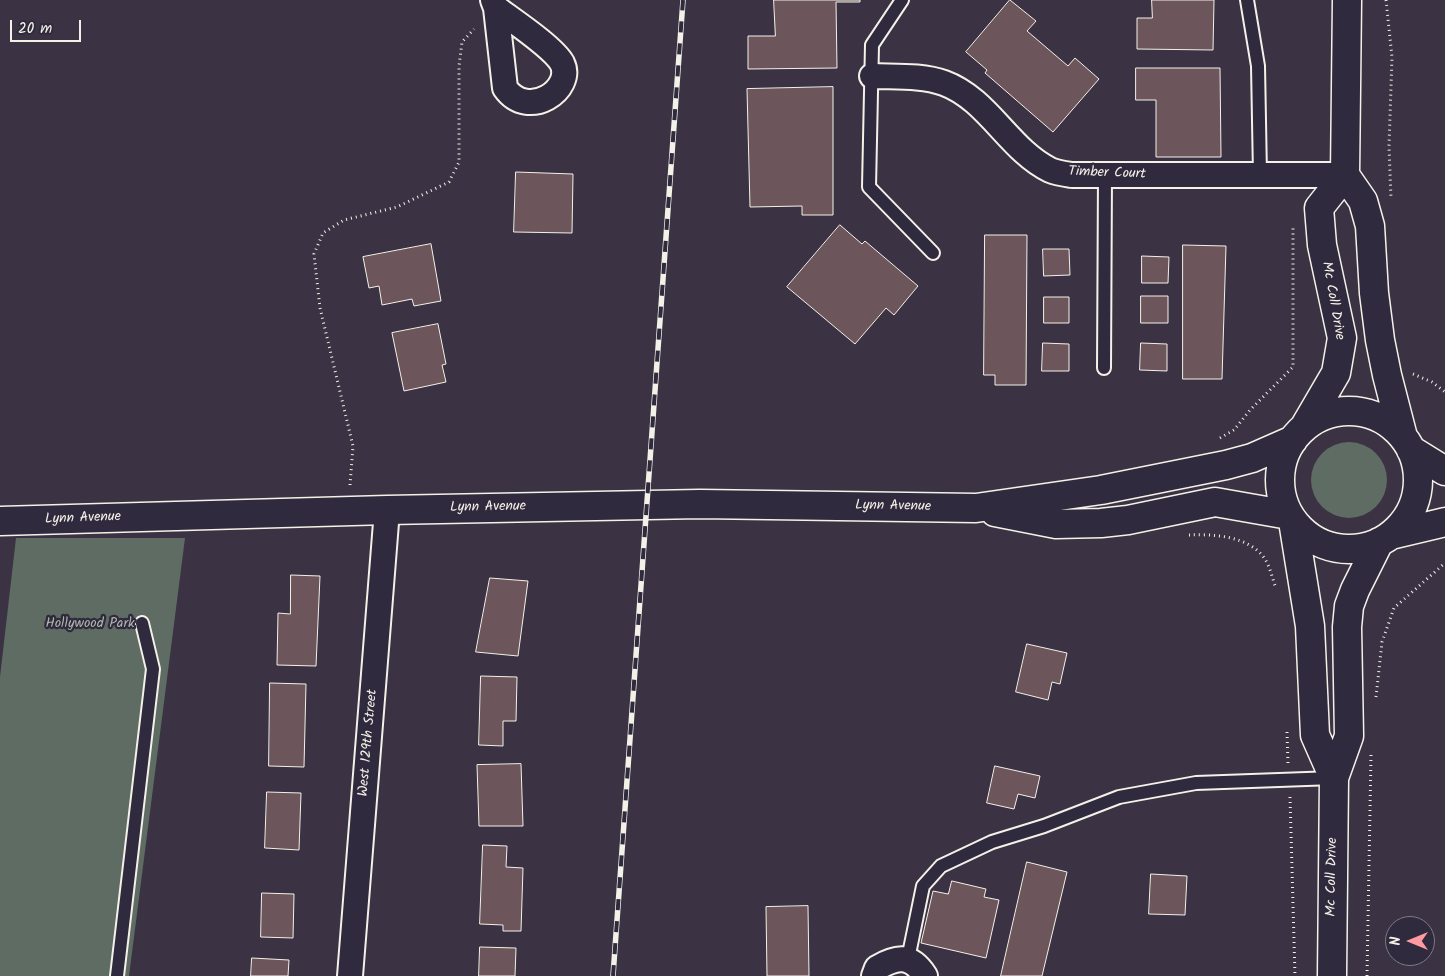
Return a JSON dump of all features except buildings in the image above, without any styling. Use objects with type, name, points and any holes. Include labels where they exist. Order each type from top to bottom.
[{"type":"main road","points":[[1347,0],[1345,175],[1363,201],[1370,226],[1374,293],[1386,375],[1407,443],[1417,468],[1418,486],[1414,505],[1405,521],[1385,539]]},
{"type":"main road","name":"Mc Coll Drive","points":[[1299,433],[1336,373],[1342,338],[1322,245],[1319,208],[1345,175]]},
{"type":"main road","points":[[1445,471],[1407,443],[1390,424],[1374,415],[1356,411],[1329,414],[1299,433],[1283,461],[1280,484],[1291,518],[1307,535],[1323,544],[1342,549],[1361,548],[1385,539],[1445,522]]},
{"type":"main road","name":"Lynn Avenue","points":[[0,521],[387,510],[700,504],[976,508],[1101,490],[1226,465],[1252,458],[1299,433]]},
{"type":"main road","name":"Lynn Avenue","points":[[976,508],[1056,524],[1128,520],[1215,502],[1291,518]]},
{"type":"main road","name":"Mc Coll Drive","points":[[1291,518],[1310,626],[1315,736],[1334,778]]},
{"type":"main road","name":"Mc Coll Drive","points":[[1332,976],[1334,778],[1349,736],[1347,627],[1349,606],[1355,590],[1385,539]]},
{"type":"street","name":"Timber Court","points":[[872,76],[916,78],[944,83],[968,96],[1035,161],[1051,170],[1072,175],[1345,175]]},
{"type":"street","name":"West 129th Street","points":[[350,976],[387,510]]},
{"type":"street","points":[[874,976],[877,968],[891,959],[908,959],[921,969],[925,976]]},
{"type":"lane","points":[[902,0],[872,45],[869,187],[933,253]]},
{"type":"lane","points":[[1247,0],[1258,66],[1260,175]]},
{"type":"lane","points":[[1104,368],[1105,175]]},
{"type":"lane","points":[[117,976],[153,669],[142,623]]},
{"type":"lane","points":[[908,959],[923,886],[941,866],[992,842],[1044,826],[1119,797],[1196,783],[1334,778]]},
{"type":"path","points":[[1386,0],[1392,57],[1389,146],[1391,202]]},
{"type":"path","points":[[347,511],[353,446],[320,308],[314,254],[323,233],[344,220],[397,207],[449,182],[459,162],[459,66],[462,42],[495,4]]},
{"type":"path","points":[[1216,440],[1234,430],[1250,410],[1293,367],[1293,223]]},
{"type":"path","points":[[1405,371],[1432,382],[1445,392]]},
{"type":"path","points":[[1182,536],[1227,536],[1246,545],[1264,559],[1278,597]]},
{"type":"path","points":[[1375,702],[1382,642],[1394,608],[1445,563]]},
{"type":"path","points":[[1287,730],[1295,976]]},
{"type":"path","points":[[1367,976],[1371,751]]},
{"type":"green space","points":[[1349,442],[1363,445],[1376,453],[1384,466],[1387,480],[1384,494],[1376,507],[1363,515],[1349,518],[1335,515],[1322,507],[1314,494],[1311,480],[1314,466],[1322,453],[1335,445]]},
{"type":"green space","name":"Hollywood Park","points":[[16,538],[185,538],[129,976],[0,976],[0,677]]},
{"type":"railway","points":[[613,976],[683,0]]}]
